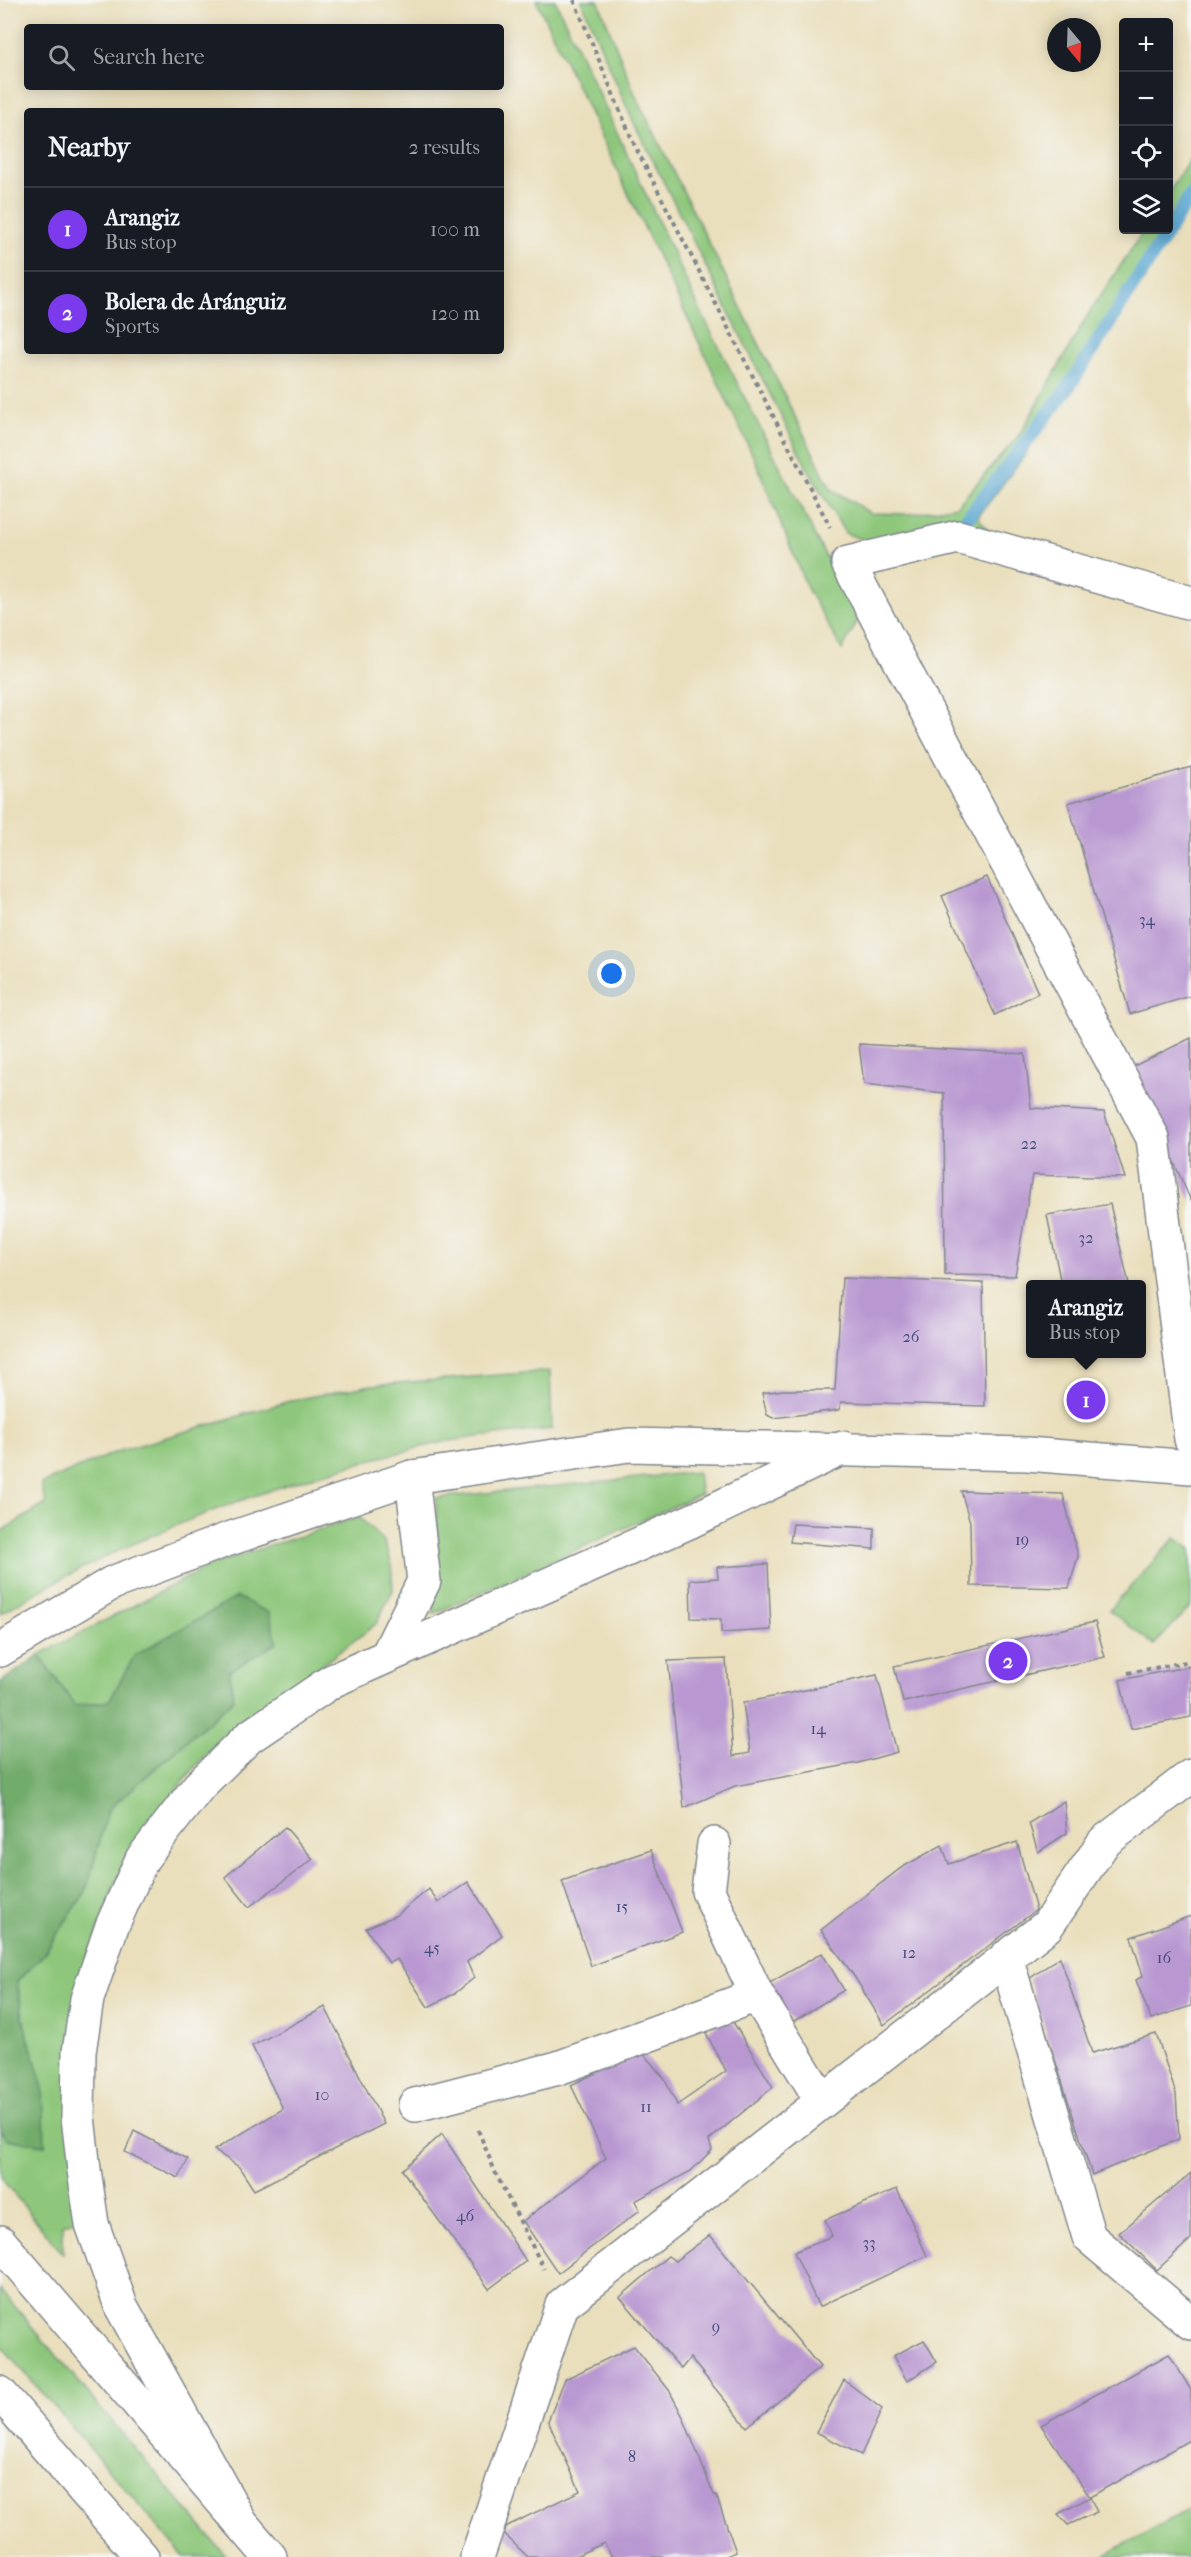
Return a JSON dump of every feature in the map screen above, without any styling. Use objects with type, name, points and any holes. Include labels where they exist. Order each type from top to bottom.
[{"type":"main road","points":[[1191,603],[958,537],[848,563],[1153,1138],[1191,1439]]},
{"type":"main road","points":[[0,1650],[112,1583],[226,1540],[412,1477],[629,1445],[843,1448],[1027,1454],[1191,1467]]},
{"type":"main road","points":[[241,2523],[121,2306],[92,2224],[78,2118],[79,2052],[87,1999],[112,1926],[142,1859],[199,1786],[249,1737],[332,1680],[692,1521],[843,1448]]},
{"type":"main road","points":[[388,1654],[424,1581],[412,1477]]},
{"type":"main road","points":[[477,2557],[562,2305],[1047,1926],[1104,1842],[1191,1776]]},
{"type":"main road","points":[[714,1844],[708,1891],[757,1995],[822,2102]]},
{"type":"main road","points":[[1006,1957],[1089,2236],[1191,2323]]},
{"type":"main road","points":[[415,2105],[558,2068],[757,1995]]},
{"type":"main road","points":[[0,2242],[270,2557]]},
{"type":"main road","points":[[0,2393],[142,2557]]},
{"type":"path","points":[[574,0],[634,144],[848,563]]},
{"type":"path","points":[[1128,1673],[1191,1661]]},
{"type":"path","points":[[463,2093],[496,2174],[562,2305]]},
{"type":"green space","points":[[536,0],[555,0],[699,308],[858,620],[842,650],[807,588],[755,460]]},
{"type":"green space","points":[[581,0],[598,0],[634,92],[831,489],[870,513],[911,514],[957,506],[1020,434],[1089,313],[1141,234],[1164,234],[1025,455],[978,517],[991,534],[870,543],[845,533],[807,468],[631,117]]},
{"type":"green space","points":[[1191,157],[1191,191],[1173,220],[1173,186]]},
{"type":"green space","points":[[550,1371],[552,1429],[475,1437],[430,1445],[319,1475],[263,1493],[154,1535],[101,1559],[49,1585],[0,1614],[0,1532],[46,1504],[41,1484],[116,1452],[293,1400],[372,1385]]},
{"type":"green space","points":[[697,1472],[701,1494],[433,1614],[438,1578],[436,1498]]},
{"type":"green space","points":[[359,1517],[384,1541],[391,1562],[393,1590],[376,1624],[200,1761],[150,1822],[113,1887],[87,1964],[80,2218],[63,2225],[63,2254],[0,2177],[0,2130],[7,2139],[45,2145],[17,1981],[42,1956],[86,1891],[108,1810],[234,1699],[135,1655],[109,1701],[75,1706],[39,1655],[213,1564]]},
{"type":"green space","points":[[1175,1538],[1191,1549],[1191,1606],[1154,1645],[1109,1610]]},
{"type":"green space","points":[[237,1597],[269,1613],[277,1643],[229,1671],[234,1699],[108,1810],[86,1891],[42,1956],[17,1981],[22,2016],[43,2088],[45,2145],[7,2139],[0,2130],[0,1683],[39,1655],[75,1706],[109,1701],[135,1655]]},
{"type":"green space","points":[[0,2289],[227,2557],[184,2557],[0,2344]]},
{"type":"green space","points":[[1191,2508],[1191,2557],[1102,2557]]},
{"type":"building","points":[[1191,767],[1191,996],[1130,1014],[1068,803]]},
{"type":"building","points":[[987,877],[1038,993],[995,1015],[942,896]]},
{"type":"building","points":[[1191,1038],[1191,1201],[1132,1067]]},
{"type":"building","points":[[859,1044],[1025,1054],[1031,1108],[1104,1112],[1125,1178],[1032,1175],[1015,1276],[945,1275],[944,1093],[864,1084]]},
{"type":"building","points":[[1110,1204],[1128,1280],[1060,1280],[1047,1215]]},
{"type":"building","points":[[842,1278],[983,1283],[985,1406],[841,1402],[839,1410],[773,1418],[767,1415],[762,1393],[783,1390],[835,1390]]},
{"type":"building","points":[[961,1491],[1063,1494],[1078,1556],[1069,1588],[971,1586],[970,1522]]},
{"type":"building","points":[[793,1524],[874,1528],[874,1549],[790,1542]]},
{"type":"building","points":[[768,1564],[771,1630],[721,1633],[721,1619],[691,1618],[690,1580],[718,1578],[717,1567]]},
{"type":"building","points":[[1095,1622],[1105,1657],[903,1702],[894,1666]]},
{"type":"building","points":[[726,1659],[733,1756],[750,1753],[743,1703],[877,1675],[897,1752],[858,1763],[735,1786],[684,1808],[668,1661]]},
{"type":"building","points":[[1191,1666],[1191,1717],[1131,1729],[1120,1680]]},
{"type":"building","points":[[1064,1801],[1067,1833],[1038,1852],[1029,1823]]},
{"type":"building","points":[[285,1827],[313,1859],[249,1907],[225,1877]]},
{"type":"building","points":[[1017,1842],[1036,1910],[884,2025],[854,1976],[821,1930],[901,1868],[942,1845],[949,1864]]},
{"type":"building","points":[[651,1850],[682,1932],[591,1966],[562,1881]]},
{"type":"building","points":[[468,1882],[502,1935],[467,1962],[474,1978],[454,1994],[428,2007],[397,1959],[389,1963],[366,1928],[397,1915],[429,1889],[438,1903]]},
{"type":"building","points":[[1191,1916],[1191,2006],[1151,2019],[1136,1980],[1143,1976],[1131,1937]]},
{"type":"building","points":[[822,1953],[844,1990],[794,2021],[774,2003],[766,1985]]},
{"type":"building","points":[[1060,1957],[1092,2053],[1156,2034],[1176,2094],[1179,2139],[1092,2175],[1029,1979]]},
{"type":"building","points":[[325,2007],[384,2124],[254,2190],[239,2167],[214,2150],[283,2109],[252,2046]]},
{"type":"building","points":[[730,2017],[773,2087],[709,2140],[712,2150],[691,2171],[635,2201],[640,2210],[558,2273],[523,2221],[606,2158],[571,2085],[641,2051],[664,2078],[677,2105],[726,2071],[706,2033]]},
{"type":"building","points":[[134,2131],[188,2159],[179,2178],[125,2152]]},
{"type":"building","points":[[442,2134],[526,2261],[489,2289],[402,2170]]},
{"type":"building","points":[[1191,2173],[1191,2239],[1157,2270],[1119,2233]]},
{"type":"building","points":[[897,2189],[927,2256],[819,2307],[794,2252],[832,2236],[825,2220]]},
{"type":"building","points":[[710,2235],[820,2367],[747,2427],[690,2358],[681,2369],[620,2297],[668,2256],[675,2261]]},
{"type":"building","points":[[924,2340],[937,2362],[907,2381],[893,2356]]},
{"type":"building","points":[[634,2346],[669,2390],[683,2417],[714,2495],[716,2495],[736,2552],[724,2557],[612,2557],[604,2543],[573,2557],[528,2557],[503,2533],[507,2526],[580,2491],[548,2421],[565,2379]]},
{"type":"building","points":[[1169,2354],[1191,2390],[1191,2439],[1090,2497],[1041,2425]]},
{"type":"building","points":[[844,2380],[882,2409],[861,2455],[816,2432]]},
{"type":"building","points":[[1090,2497],[1097,2512],[1068,2525],[1058,2514]]},
{"type":"waterway","points":[[962,525],[1068,388],[1191,195]]},
{"type":"place","name":"Arangiz","points":[[1086,1400]]},
{"type":"place","name":"Bolera de Aránguiz","points":[[1008,1661]]}]
